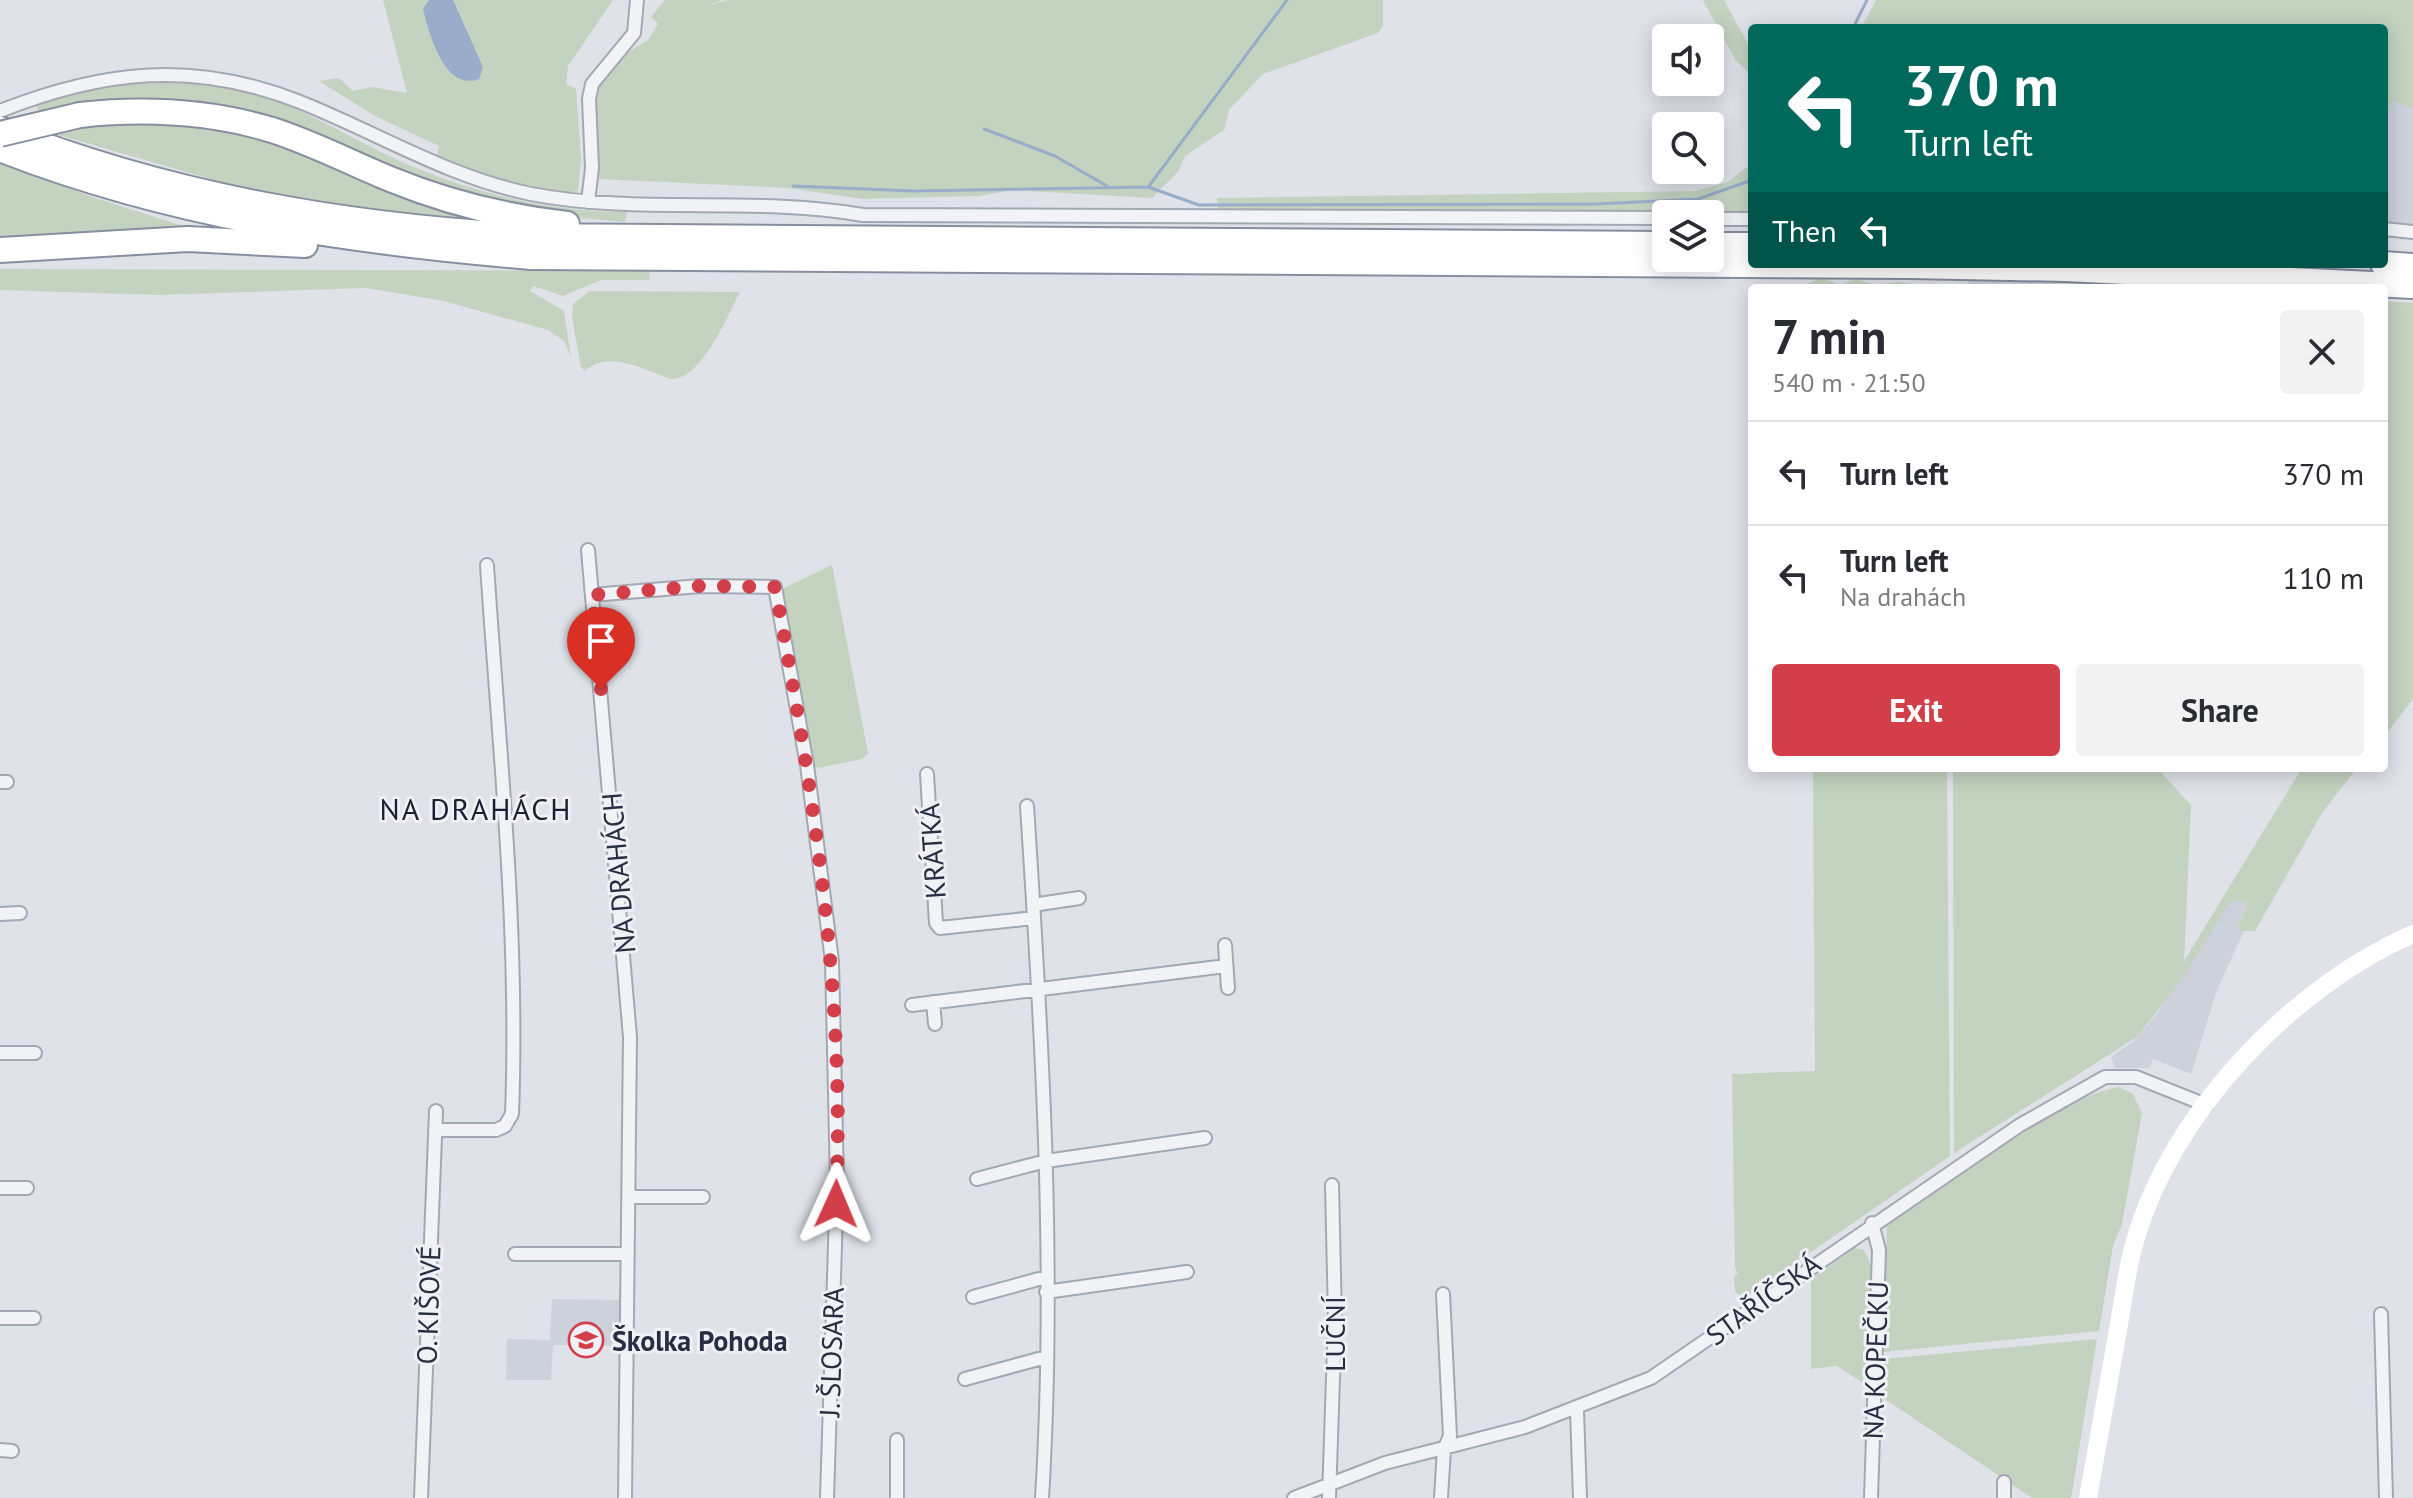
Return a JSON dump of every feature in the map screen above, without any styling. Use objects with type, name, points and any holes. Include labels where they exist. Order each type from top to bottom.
[{"type":"highway","points":[[0,132],[80,115],[128,110],[205,115],[273,131],[392,180],[490,210],[557,223],[709,237]]},
{"type":"highway","points":[[0,132],[115,170],[314,216],[414,230],[527,236],[1652,244]]},
{"type":"highway","points":[[0,149],[109,187],[310,234],[531,257],[1748,267]]},
{"type":"highway","points":[[0,250],[188,239],[413,247]]},
{"type":"highway","points":[[1724,245],[1748,245]]},
{"type":"highway","points":[[2388,264],[2413,266]]},
{"type":"highway","points":[[1938,268],[2066,269],[2372,284]]},
{"type":"highway","points":[[2388,285],[2413,286]]},
{"type":"street","points":[[588,202],[592,168],[589,99],[592,84],[634,33],[637,0]]},
{"type":"street","points":[[0,111],[85,82],[129,76],[190,74],[229,79],[302,103],[467,176],[532,194],[588,202],[813,207],[863,215],[1652,218]]},
{"type":"street","points":[[1724,219],[1748,219]]},
{"type":"street","points":[[2388,229],[2413,232]]},
{"type":"street","name":"NA DRAHÁCH","points":[[588,550],[630,1037],[625,1498]]},
{"type":"street","points":[[435,1130],[496,1130],[505,1126],[512,1114],[516,1017],[508,847],[487,565]]},
{"type":"street","name":"J. ŠLOSARA","points":[[592,595],[700,586],[775,587],[807,765],[832,961],[837,1182],[827,1498]]},
{"type":"street","name":"KRÁTKÁ","points":[[927,774],[936,923],[940,928],[1034,911],[1079,898]]},
{"type":"street","points":[[1027,806],[1046,1161],[1047,1413],[1042,1498]]},
{"type":"street","points":[[0,914],[20,913]]},
{"type":"street","points":[[2088,1498],[2134,1242],[2159,1181],[2206,1105],[2279,1021],[2352,964],[2413,934]]},
{"type":"street","points":[[1225,945],[1228,988]]},
{"type":"street","points":[[912,1005],[1226,966]]},
{"type":"street","points":[[933,1002],[935,1024]]},
{"type":"street","points":[[0,1053],[35,1053]]},
{"type":"street","name":"STAŘÍČSKÁ","points":[[1294,1498],[1331,1482],[1577,1410],[1671,1366],[1872,1223],[2020,1125],[2105,1077],[2136,1077],[2206,1105]]},
{"type":"street","name":"O. KIŠOVÉ","points":[[421,1498],[436,1111]]},
{"type":"street","points":[[977,1179],[1046,1161],[1205,1138]]},
{"type":"street","name":"LUČNÍ","points":[[1329,1498],[1335,1318],[1332,1185]]},
{"type":"street","points":[[0,1188],[27,1188]]},
{"type":"street","points":[[629,1197],[703,1197]]},
{"type":"street","name":"NA KOPEČKU","points":[[1871,1498],[1879,1250],[1872,1223]]},
{"type":"street","points":[[515,1254],[628,1254]]},
{"type":"street","points":[[1046,1292],[1187,1272]]},
{"type":"street","points":[[973,1297],[1046,1277]]},
{"type":"street","points":[[1441,1498],[1444,1449],[1450,1436],[1443,1294]]},
{"type":"street","points":[[2381,1314],[2386,1498]]},
{"type":"street","points":[[0,1318],[34,1318]]},
{"type":"street","points":[[965,1379],[1046,1357]]},
{"type":"street","points":[[1577,1410],[1580,1498]]},
{"type":"street","points":[[897,1440],[897,1498]]},
{"type":"street","points":[[2004,1482],[2004,1498]]},
{"type":"shaded area","points":[[2394,101],[2413,109],[2413,228],[2388,225],[2388,111]]},
{"type":"shaded area","points":[[1972,278],[2156,284],[1967,284]]},
{"type":"shaded area","points":[[2231,901],[2246,901],[2247,906],[2237,926],[2244,931],[2217,990],[2191,1074],[2153,1059],[2149,1068],[2115,1068],[2111,1057],[2134,1041],[2155,1016]]},
{"type":"shaded area","name":"Školka Pohoda","points":[[552,1299],[622,1300],[621,1346],[553,1345],[551,1380],[506,1380],[507,1339],[550,1340]]},
{"type":"green space","points":[[383,0],[613,0],[568,66],[566,84],[576,89],[581,159],[578,191],[526,188],[436,159],[439,146],[375,116],[319,81],[339,78],[353,91],[372,87],[407,93]]},
{"type":"green space","points":[[665,0],[722,0],[709,5],[728,0],[1383,0],[1383,26],[1378,33],[1263,74],[1229,110],[1224,130],[1185,156],[1178,172],[1152,198],[1013,190],[979,196],[862,199],[789,188],[599,179],[593,101],[597,85],[620,57],[648,40],[658,24],[651,17]]},
{"type":"green space","points":[[1703,0],[1724,0],[1748,44],[1748,72],[1736,61],[1724,39],[1724,24],[1716,24]]},
{"type":"green space","points":[[1876,0],[2413,0],[2413,109],[2394,101],[2388,111],[2388,24],[1863,24]]},
{"type":"green space","points":[[156,80],[217,85],[253,93],[295,109],[439,177],[518,200],[572,209],[627,212],[625,222],[542,215],[486,203],[225,109],[167,100],[87,104],[40,113],[36,104],[75,90]]},
{"type":"green space","points":[[184,120],[283,141],[467,219],[335,205],[228,184],[45,131],[81,124]]},
{"type":"green space","points":[[0,162],[95,198],[186,227],[0,241]]},
{"type":"green space","points":[[1748,166],[1748,213],[1724,213],[1724,200],[1652,200],[1652,212],[1218,210],[1217,198],[1696,191],[1724,183]]},
{"type":"green space","points":[[0,269],[649,271],[650,280],[601,280],[563,296],[533,286],[530,291],[564,311],[571,357],[564,341],[548,330],[444,301],[366,288],[160,295],[0,290]]},
{"type":"green space","points":[[1822,278],[1837,284],[1806,284]]},
{"type":"green space","points":[[1856,279],[1873,284],[1843,284]]},
{"type":"green space","points":[[589,291],[740,292],[703,358],[682,377],[671,379],[616,361],[594,365],[585,371],[581,367],[572,317],[573,304]]},
{"type":"green space","points":[[2388,301],[2413,303],[2413,699],[2388,732]]},
{"type":"green space","points":[[832,565],[868,753],[862,759],[818,768],[811,764],[782,589]]},
{"type":"green space","points":[[1813,772],[1947,772],[1950,1156],[1743,1299],[1735,1291],[1734,1276],[1738,1274],[1735,1267],[1732,1074],[1815,1071]]},
{"type":"green space","points":[[1953,772],[2161,772],[2191,805],[2184,961],[2300,772],[2354,772],[2322,813],[2255,931],[2244,931],[2237,926],[2247,906],[2246,901],[2231,901],[2180,982],[2137,1037],[1954,1153]]},
{"type":"green space","points":[[2119,1087],[2133,1094],[2142,1113],[2122,1224],[2113,1246],[2099,1331],[1883,1352],[1888,1309],[1884,1308],[1887,1225],[2035,1125],[2067,1107]]},
{"type":"green space","points":[[1855,1248],[1864,1250],[1872,1267],[1869,1387],[1837,1366],[1811,1369],[1811,1279]]},
{"type":"green space","points":[[2097,1339],[2071,1498],[2032,1498],[1882,1397],[1883,1359]]},
{"type":"water","points":[[429,0],[453,0],[483,67],[479,79],[467,81],[456,77],[440,58],[423,9]]},
{"type":"waterway","points":[[1149,186],[1287,0]]},
{"type":"waterway","points":[[1855,24],[1867,0]]},
{"type":"waterway","points":[[984,129],[1055,156],[1107,186]]},
{"type":"waterway","points":[[793,186],[913,191],[1148,187],[1199,205],[1597,204],[1698,199],[1748,181]]},
{"type":"place","name":"Školka Pohoda","points":[[586,1340]]},
{"type":"district","name":"NA DRAHÁCH","points":[[476,808]]},
{"type":"route","points":[[601,689],[592,595],[700,586],[775,587],[807,765],[832,961],[836,1204]]}]
